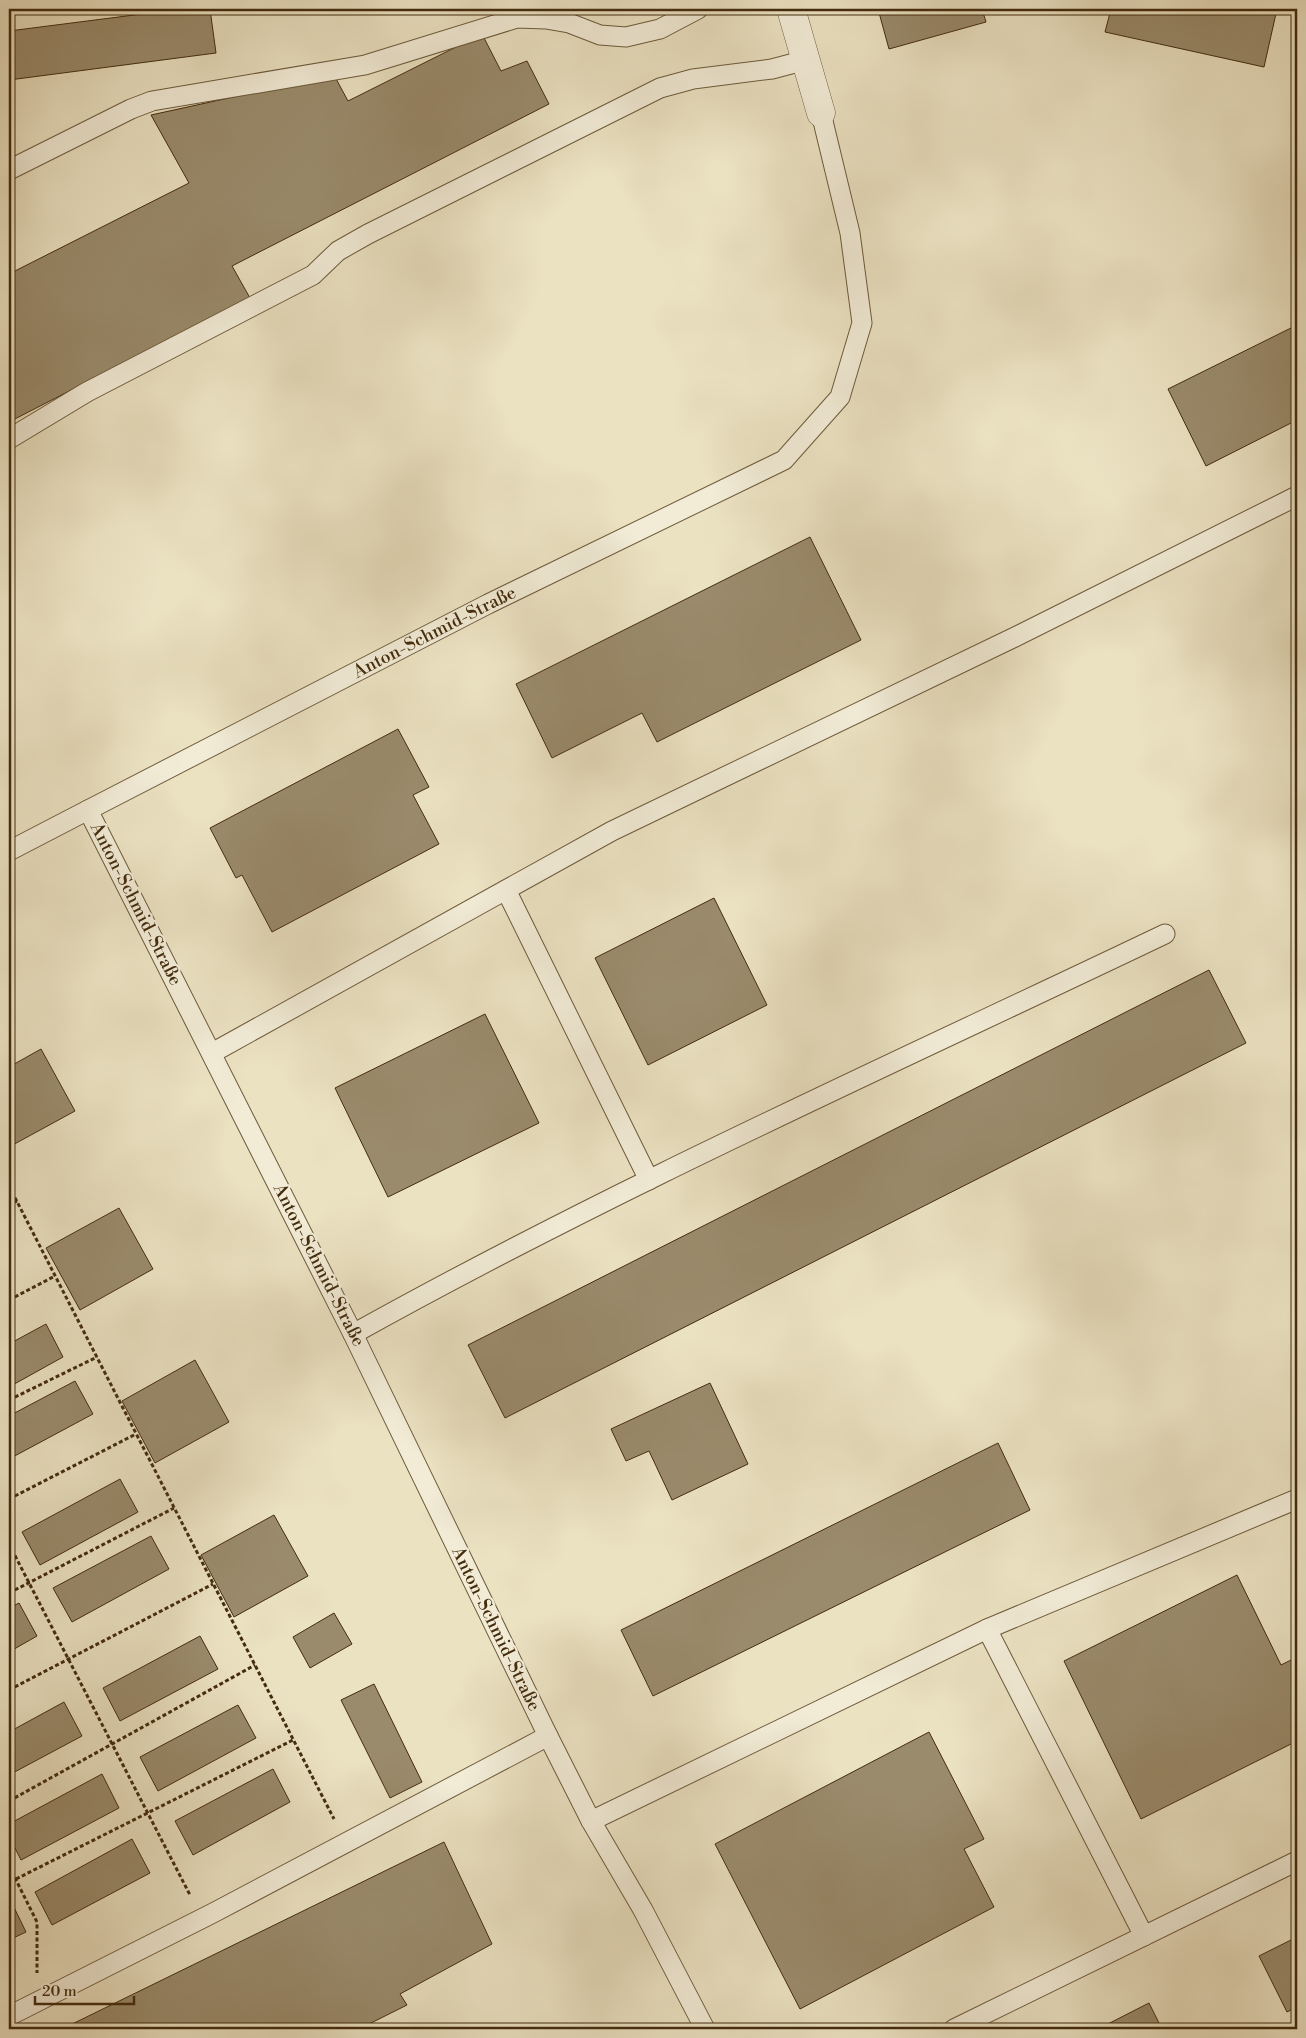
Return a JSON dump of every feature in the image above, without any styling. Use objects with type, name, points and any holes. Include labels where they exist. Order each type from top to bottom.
[{"type":"street","points":[[791,9],[821,112]]},
{"type":"lane","points":[[9,170],[131,109],[152,101],[364,65],[517,18],[546,19],[569,23],[600,35],[626,37],[660,28],[698,9]]},
{"type":"lane","points":[[9,439],[87,392],[313,275],[338,251],[368,234],[653,91],[692,79],[772,69],[806,60]]},
{"type":"lane","name":"Anton-Schmid-Straße","points":[[704,2029],[643,1910],[591,1820],[548,1736],[354,1334],[88,810],[488,604],[784,460],[840,397],[862,323],[850,234],[821,112]]},
{"type":"lane","points":[[212,1053],[612,831],[1006,641],[1297,496]]},
{"type":"lane","points":[[9,851],[88,810]]},
{"type":"lane","points":[[506,890],[649,1180]]},
{"type":"lane","points":[[354,1334],[446,1282],[649,1180],[1165,934]]},
{"type":"lane","points":[[591,1820],[987,1628],[1297,1499]]},
{"type":"lane","points":[[987,1628],[1144,1936]]},
{"type":"lane","points":[[9,2016],[202,1919],[548,1736]]},
{"type":"lane","points":[[954,2029],[1297,1861]]},
{"type":"path","points":[[9,1186],[346,1843]]},
{"type":"path","points":[[9,1205],[17,1201]]},
{"type":"path","points":[[9,1300],[55,1276]]},
{"type":"path","points":[[9,1400],[96,1357]]},
{"type":"path","points":[[9,1499],[136,1434]]},
{"type":"path","points":[[9,1592],[174,1508]]},
{"type":"path","points":[[9,1544],[202,1919]]},
{"type":"path","points":[[9,1690],[213,1584]]},
{"type":"path","points":[[9,1801],[255,1665]]},
{"type":"path","points":[[16,1879],[293,1740]]},
{"type":"path","points":[[9,1866],[37,1922],[37,2002]]},
{"type":"building","points":[[181,9],[210,9],[216,53],[9,80],[9,31]]},
{"type":"building","points":[[878,9],[982,9],[986,22],[889,49]]},
{"type":"building","points":[[1111,9],[1277,9],[1264,67],[1105,32]]},
{"type":"building","points":[[482,34],[501,71],[527,61],[549,104],[232,266],[250,298],[9,422],[9,274],[189,183],[151,115],[334,75],[348,101]]},
{"type":"building","points":[[1297,325],[1297,420],[1206,466],[1168,389]]},
{"type":"building","points":[[810,537],[861,640],[657,742],[642,713],[552,758],[516,684]]},
{"type":"building","points":[[398,729],[429,787],[413,795],[439,844],[272,932],[242,875],[236,878],[210,828]]},
{"type":"building","points":[[714,898],[767,1005],[648,1065],[595,958]]},
{"type":"building","points":[[1209,970],[1246,1043],[505,1418],[468,1345]]},
{"type":"building","points":[[485,1014],[539,1123],[388,1197],[335,1088]]},
{"type":"building","points":[[41,1049],[75,1111],[9,1147],[9,1067]]},
{"type":"building","points":[[119,1208],[153,1269],[80,1310],[46,1248]]},
{"type":"building","points":[[46,1324],[63,1357],[9,1387],[9,1344]]},
{"type":"building","points":[[195,1360],[229,1422],[155,1463],[122,1401]]},
{"type":"building","points":[[75,1381],[93,1414],[9,1459],[9,1416]]},
{"type":"building","points":[[710,1383],[748,1464],[672,1500],[649,1451],[626,1461],[611,1429]]},
{"type":"building","points":[[998,1443],[1030,1510],[653,1696],[621,1630]]},
{"type":"building","points":[[120,1479],[138,1512],[40,1565],[22,1532]]},
{"type":"building","points":[[274,1515],[308,1576],[234,1617],[201,1555]]},
{"type":"building","points":[[151,1536],[169,1569],[72,1622],[53,1588]]},
{"type":"building","points":[[1237,1575],[1281,1665],[1297,1657],[1297,1741],[1141,1819],[1064,1661]]},
{"type":"building","points":[[19,1603],[37,1636],[9,1652],[9,1608]]},
{"type":"building","points":[[334,1613],[352,1644],[310,1668],[293,1637]]},
{"type":"building","points":[[200,1636],[218,1669],[120,1721],[103,1688]]},
{"type":"building","points":[[374,1684],[422,1782],[390,1798],[341,1700]]},
{"type":"building","points":[[64,1702],[82,1736],[9,1775],[9,1732]]},
{"type":"building","points":[[238,1705],[256,1738],[158,1791],[140,1757]]},
{"type":"building","points":[[929,1732],[984,1839],[964,1849],[994,1907],[800,2009],[715,1844]]},
{"type":"building","points":[[273,1769],[290,1802],[193,1855],[175,1821]]},
{"type":"building","points":[[102,1774],[119,1808],[21,1860],[9,1836],[9,1824]]},
{"type":"building","points":[[132,1839],[150,1873],[52,1925],[35,1892]]},
{"type":"building","points":[[444,1842],[492,1944],[400,1994],[407,2005],[359,2029],[62,2029]]},
{"type":"building","points":[[9,1897],[26,1932],[9,1940]]},
{"type":"building","points":[[1297,1937],[1297,2007],[1287,2012],[1259,1956]]},
{"type":"building","points":[[1149,2003],[1162,2029],[1098,2029]]}]
